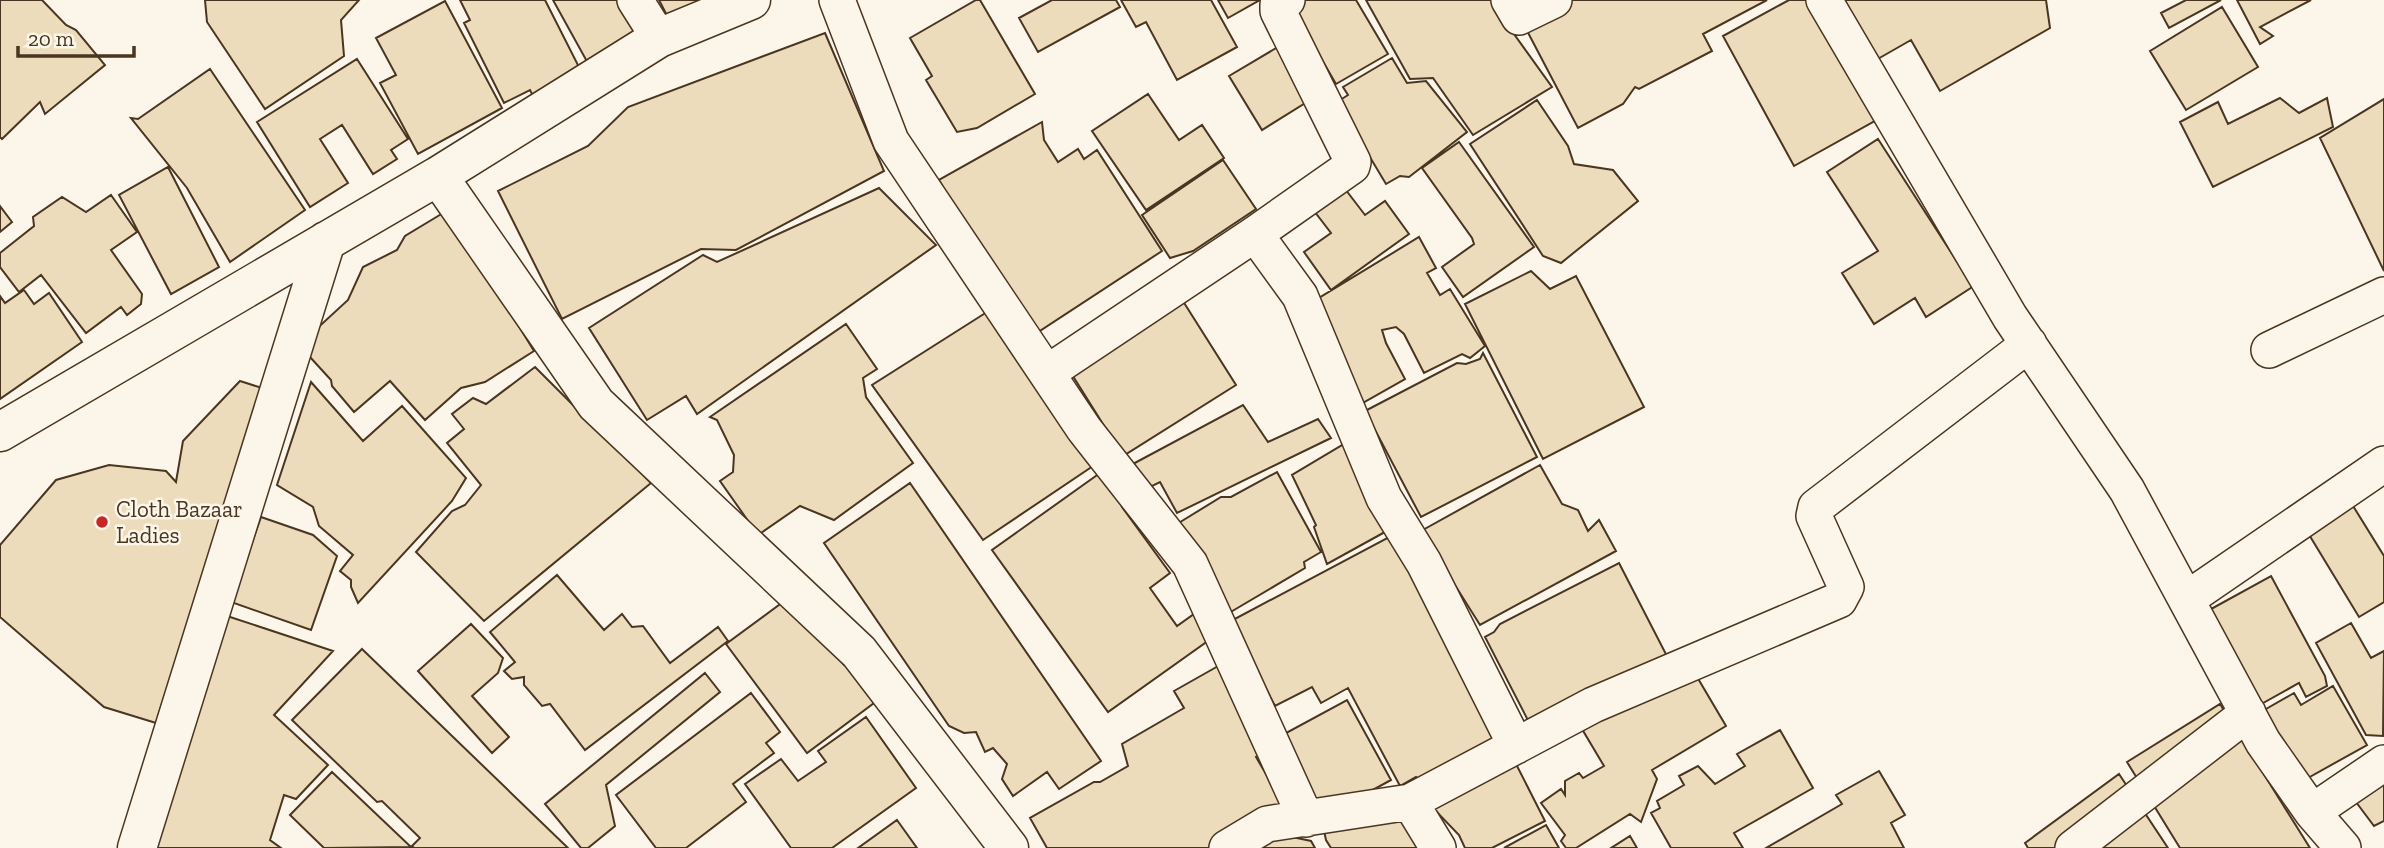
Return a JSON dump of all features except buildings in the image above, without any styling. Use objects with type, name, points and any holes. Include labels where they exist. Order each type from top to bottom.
[{"type":"street","points":[[635,0],[659,38]]},
{"type":"street","points":[[0,432],[438,176],[659,38],[751,0]]},
{"type":"street","points":[[837,0],[891,141],[1084,429],[1190,564],[1306,819]]},
{"type":"street","points":[[1047,373],[1255,234],[1353,163],[1278,12],[1278,5],[1287,0]]},
{"type":"street","points":[[1509,0],[1520,17],[1553,0]]},
{"type":"street","points":[[1824,0],[2010,317],[2127,490],[2263,741],[2312,812],[2343,848]]},
{"type":"street","points":[[438,176],[596,404],[859,652],[1009,848]]},
{"type":"street","points":[[1255,234],[1300,296],[1384,498],[1424,563],[1516,746]]},
{"type":"street","points":[[137,848],[326,242]]},
{"type":"street","points":[[2269,351],[2384,295]]},
{"type":"street","points":[[1227,848],[1267,824],[1410,802],[1593,705],[1839,600],[1846,587],[1814,516],[1815,507],[2029,344]]},
{"type":"street","points":[[2187,599],[2384,464]]},
{"type":"street","points":[[2073,848],[2248,713]]},
{"type":"street","points":[[2312,812],[2384,763]]},
{"type":"street","points":[[1410,802],[1438,848]]},
{"type":"place","name":"Cloth Bazaar Ladies","points":[[102,522]]}]
